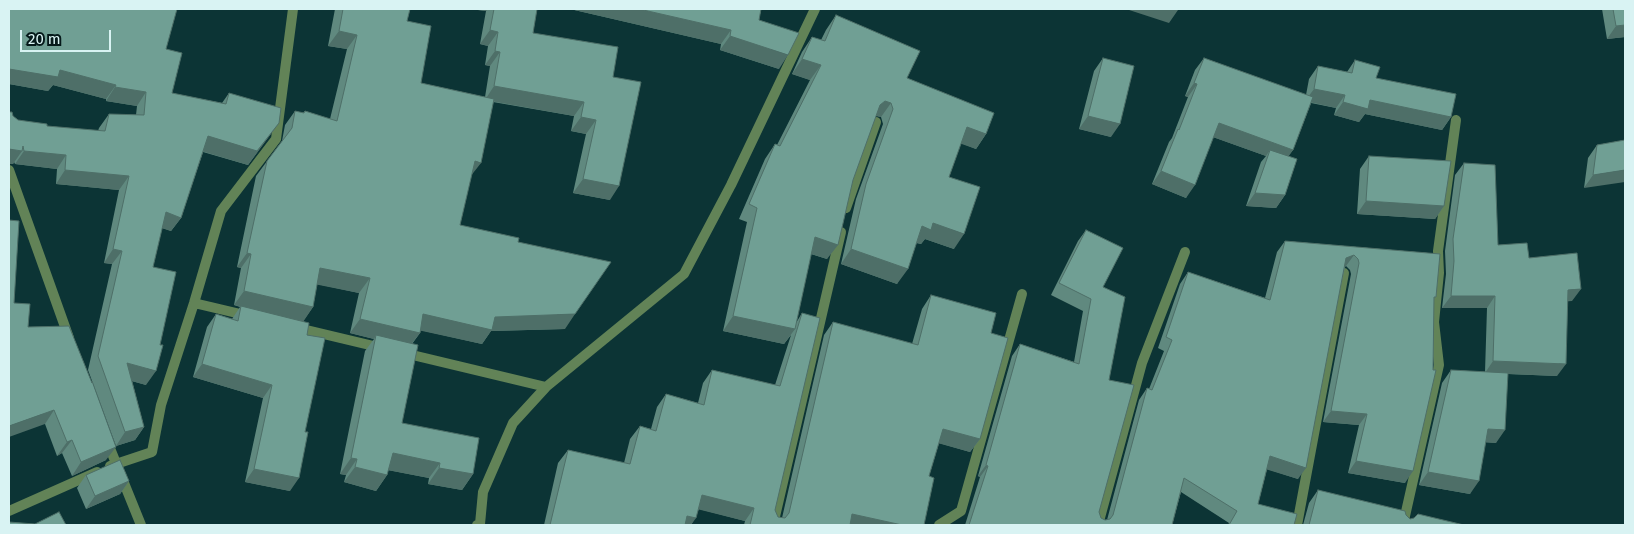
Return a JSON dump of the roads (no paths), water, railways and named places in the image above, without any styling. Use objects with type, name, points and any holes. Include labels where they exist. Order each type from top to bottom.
[{"type":"street","points":[[9,511],[115,464],[152,452],[161,406],[221,211],[276,139],[293,9]]},
{"type":"street","points":[[481,525],[483,492],[512,423],[546,386],[684,274],[731,186],[815,9]]},
{"type":"street","points":[[1403,525],[1439,365],[1434,322],[1439,273],[1438,251],[1456,120]]},
{"type":"street","points":[[772,525],[849,197],[876,122]]},
{"type":"street","points":[[9,170],[72,345]]},
{"type":"street","points":[[1098,525],[1142,364],[1185,252]]},
{"type":"street","points":[[1297,525],[1344,273]]},
{"type":"street","points":[[939,525],[961,511],[1022,294]]},
{"type":"street","points":[[194,303],[261,319]]},
{"type":"street","points":[[280,324],[546,386]]},
{"type":"street","points":[[102,427],[115,464],[142,525]]}]
